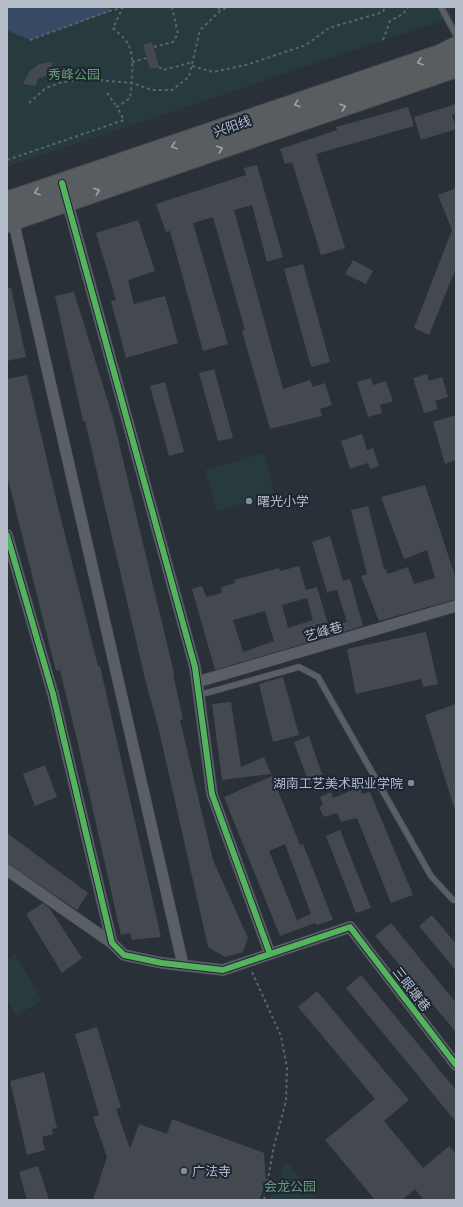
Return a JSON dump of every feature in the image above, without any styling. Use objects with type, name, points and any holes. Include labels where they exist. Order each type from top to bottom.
[{"type":"highway","name":"兴阳线","points":[[65,192],[440,55],[456,47]]},
{"type":"highway","name":"兴阳线","points":[[9,211],[456,67]]},
{"type":"street","points":[[7,870],[112,943],[124,955],[162,964],[223,970],[270,954],[212,794],[195,667],[65,192]]},
{"type":"street","points":[[9,211],[183,965]]},
{"type":"street","points":[[7,535],[52,694],[112,943]]},
{"type":"street","name":"艺峰巷","points":[[197,682],[456,606]]},
{"type":"street","name":"三眼塘巷","points":[[270,954],[350,927],[456,1065]]},
{"type":"lane","points":[[441,7],[456,35]]},
{"type":"lane","points":[[199,695],[299,667],[318,677],[431,876],[455,901]]},
{"type":"path","points":[[116,107],[130,98],[132,83],[132,62],[129,45],[113,28],[123,7]]},
{"type":"path","points":[[30,40],[126,7]]},
{"type":"path","points":[[154,47],[173,42],[178,34],[172,7]]},
{"type":"path","points":[[218,7],[220,11]]},
{"type":"path","points":[[29,103],[46,88],[62,82],[88,79],[132,83],[152,90],[172,90],[189,77],[200,30],[220,11],[228,7]]},
{"type":"path","points":[[192,66],[213,72],[246,65],[306,45],[329,28],[383,12],[385,7]]},
{"type":"path","points":[[382,40],[390,22],[404,14],[408,7]]},
{"type":"path","points":[[132,62],[147,58]]},
{"type":"path","points":[[159,67],[163,70],[193,62]]},
{"type":"path","points":[[7,160],[124,120],[107,93]]},
{"type":"path","points":[[247,962],[281,1036],[287,1068],[286,1101],[274,1146],[264,1200]]},
{"type":"green space","name":"秀峰公园","points":[[7,7],[449,7],[454,17],[7,167]]},
{"type":"green space","points":[[264,453],[274,494],[217,511],[205,470]]},
{"type":"green space","points":[[15,954],[42,1000],[16,1016],[7,1000],[7,959]]},
{"type":"green space","name":"会龙公园","points":[[286,1161],[319,1200],[270,1200]]},
{"type":"water","points":[[7,7],[109,7],[109,12],[30,40],[7,30]]},
{"type":"building","points":[[152,42],[159,67],[150,69],[143,45]]},
{"type":"building","points":[[52,62],[51,74],[38,79],[35,86],[23,84],[30,71],[39,64]]},
{"type":"building","points":[[456,104],[456,114],[452,115],[456,129],[421,140],[414,117]]},
{"type":"building","points":[[408,107],[414,126],[316,154],[345,248],[321,255],[292,162],[285,164],[280,149],[337,130],[336,127]]},
{"type":"building","points":[[257,165],[283,257],[267,262],[252,205],[234,210],[283,389],[310,380],[313,387],[325,383],[332,405],[320,409],[322,416],[270,429],[242,331],[245,330],[213,217],[193,223],[228,344],[203,351],[170,231],[166,232],[156,204],[246,175],[244,168]]},
{"type":"building","points":[[456,188],[456,268],[429,335],[414,328],[452,230],[438,195]]},
{"type":"building","points":[[138,220],[155,271],[128,280],[134,304],[165,296],[178,343],[126,358],[111,301],[116,300],[96,233]]},
{"type":"building","points":[[353,260],[373,271],[366,284],[345,274]]},
{"type":"building","points":[[303,264],[330,362],[311,367],[284,269]]},
{"type":"building","points":[[7,288],[11,288],[26,357],[7,361]]},
{"type":"building","points":[[74,292],[113,418],[174,673],[183,719],[180,720],[213,860],[248,938],[243,952],[225,957],[208,947],[158,726],[146,683],[85,421],[83,421],[55,296]]},
{"type":"building","points":[[214,369],[233,438],[218,441],[199,373]]},
{"type":"building","points":[[427,374],[429,381],[442,377],[448,397],[435,401],[438,409],[424,413],[413,378]]},
{"type":"building","points":[[27,375],[58,507],[98,666],[100,666],[161,937],[132,940],[130,933],[121,935],[60,670],[56,671],[7,475],[7,379]]},
{"type":"building","points":[[371,378],[373,385],[386,381],[393,401],[380,405],[382,413],[368,417],[357,382]]},
{"type":"building","points":[[165,382],[184,452],[169,456],[150,386]]},
{"type":"building","points":[[456,415],[456,460],[445,464],[433,422]]},
{"type":"building","points":[[362,434],[367,450],[373,448],[379,466],[370,469],[368,463],[350,469],[341,441]]},
{"type":"building","points":[[425,485],[456,579],[456,599],[379,621],[361,576],[367,574],[351,510],[368,506],[384,569],[386,569],[388,574],[408,567],[414,584],[435,578],[427,550],[404,559],[381,497]]},
{"type":"building","points":[[330,536],[343,581],[350,579],[363,626],[215,670],[192,589],[202,586],[206,597],[222,593],[221,587],[235,583],[234,580],[279,568],[280,571],[299,566],[306,590],[317,587],[329,627],[347,622],[337,590],[327,592],[312,542]],"holes":[[[307,598],[313,620],[288,628],[282,605]],[[265,611],[274,641],[243,652],[233,620]]]},
{"type":"building","points":[[426,632],[438,684],[423,687],[421,679],[356,694],[347,649]]},
{"type":"building","points":[[283,677],[299,735],[273,742],[259,684]]},
{"type":"building","points":[[231,702],[241,767],[264,757],[271,774],[222,780],[212,704]]},
{"type":"building","points":[[456,704],[456,807],[454,807],[425,715]]},
{"type":"building","points":[[309,736],[323,777],[309,783],[294,742]]},
{"type":"building","points":[[45,765],[57,797],[35,806],[23,774]]},
{"type":"building","points":[[272,776],[300,845],[303,844],[333,920],[316,925],[315,923],[280,936],[224,797]],"holes":[[[285,844],[311,914],[297,920],[269,851]]]},
{"type":"building","points":[[360,787],[362,794],[370,792],[413,895],[391,903],[357,818],[341,822],[337,813],[324,817],[319,807],[323,805],[320,797],[331,792],[333,798]]},
{"type":"building","points":[[340,830],[371,908],[356,913],[326,836]]},
{"type":"building","points":[[7,833],[88,893],[77,910],[7,863]]},
{"type":"building","points":[[43,903],[50,909],[82,958],[62,973],[26,914]]},
{"type":"building","points":[[432,915],[456,944],[456,971],[419,926]]},
{"type":"building","points":[[391,923],[456,1003],[456,1032],[375,936]]},
{"type":"building","points":[[361,975],[456,1090],[456,1122],[346,988]]},
{"type":"building","points":[[317,991],[409,1100],[384,1121],[423,1168],[449,1146],[456,1154],[456,1200],[424,1200],[415,1189],[402,1200],[375,1200],[325,1140],[375,1099],[298,1007]]},
{"type":"building","name":"广法寺","points":[[97,1027],[121,1108],[116,1109],[130,1149],[139,1124],[167,1134],[172,1119],[264,1153],[266,1183],[259,1200],[93,1200],[107,1157],[93,1117],[99,1115],[75,1034]]},
{"type":"building","points":[[44,1072],[57,1128],[52,1129],[53,1134],[42,1137],[45,1150],[27,1155],[10,1081]]},
{"type":"building","points":[[38,1166],[49,1200],[27,1200],[19,1172]]},
{"type":"cycle path","points":[[62,183],[195,667],[212,794],[270,954]]},
{"type":"cycle path","points":[[7,535],[53,694],[112,943],[124,955],[162,963],[223,970],[350,927],[456,1065]]},
{"type":"place","name":"曙光小学","points":[[249,501]]},
{"type":"place","name":"湖南工艺美术职业学院","points":[[411,783]]},
{"type":"place","name":"广法寺","points":[[184,1171]]}]
